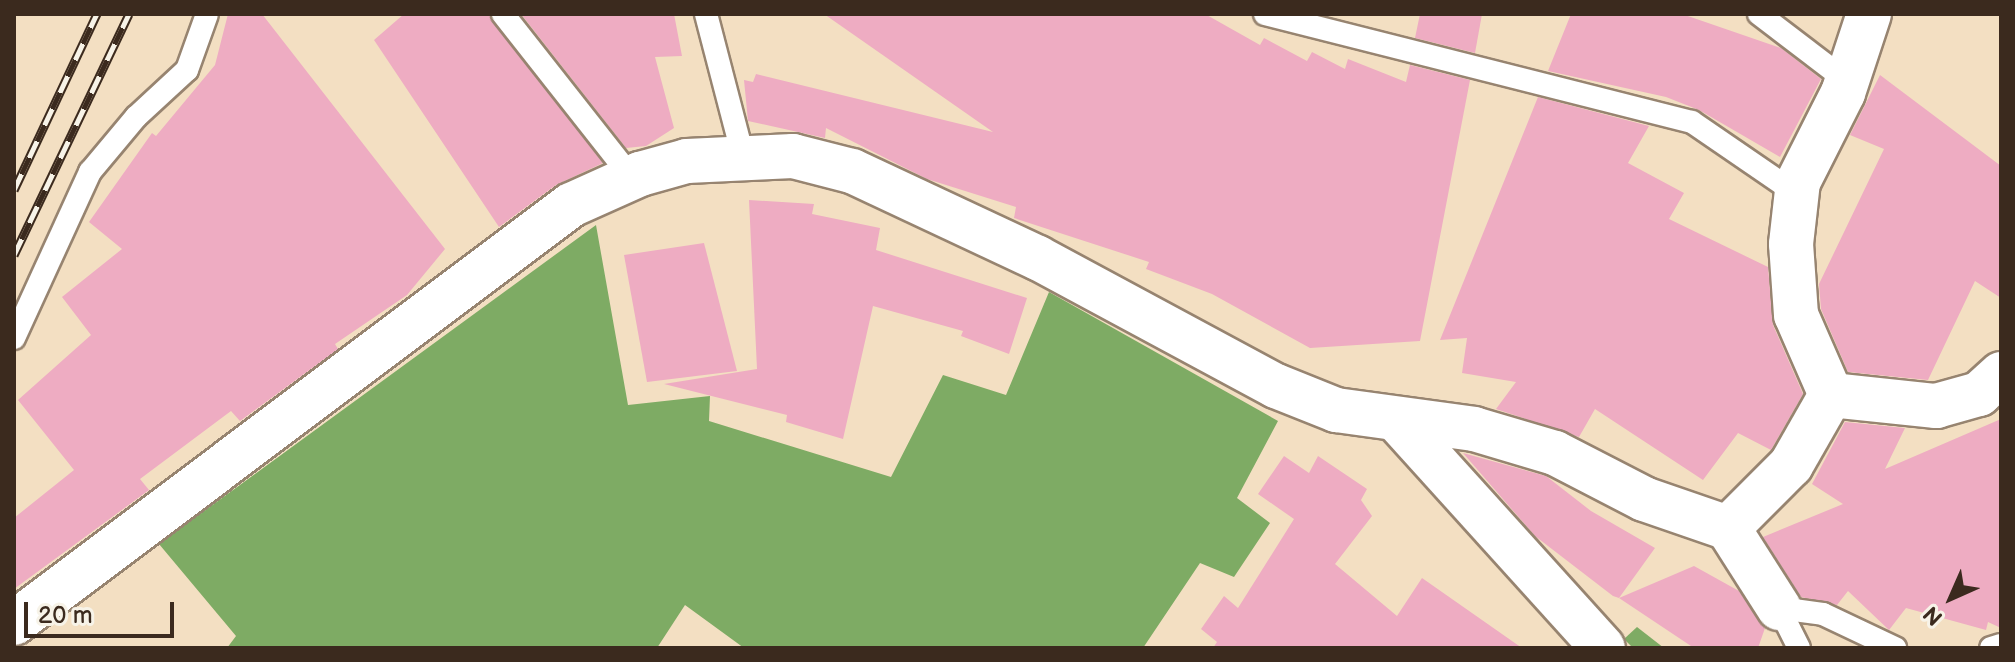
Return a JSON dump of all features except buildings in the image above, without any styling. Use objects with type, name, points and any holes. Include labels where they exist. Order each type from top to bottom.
[{"type":"street","points":[[1831,395],[1796,315],[1791,244],[1797,194],[1847,81],[1869,14]]},
{"type":"street","points":[[14,623],[571,205],[632,178],[687,161],[743,156],[793,156],[852,171],[1038,258],[1276,386],[1336,410],[1474,429],[1555,453],[1644,499],[1728,528],[1779,608]]},
{"type":"street","points":[[1831,395],[1936,406],[1979,394],[2001,374]]},
{"type":"street","points":[[1728,528],[1791,465],[1831,395]]},
{"type":"street","points":[[1397,420],[1603,648]]},
{"type":"lane","points":[[14,338],[90,172],[187,70],[207,14]]},
{"type":"lane","points":[[503,14],[632,178]]},
{"type":"lane","points":[[706,14],[743,156]]},
{"type":"lane","points":[[1265,14],[1692,122],[1797,194]]},
{"type":"lane","points":[[1759,14],[1847,81]]},
{"type":"lane","points":[[1779,608],[1799,648]]},
{"type":"lane","points":[[1779,608],[1823,614],[1895,648]]},
{"type":"lane","points":[[1991,648],[2001,645]]},
{"type":"green space","points":[[596,225],[628,405],[710,396],[709,421],[891,477],[943,375],[1006,395],[1049,292],[1278,421],[1237,498],[1270,523],[1234,577],[1200,563],[1143,648],[744,648],[685,605],[657,648],[227,648],[236,636],[159,544]]},
{"type":"green space","points":[[1637,627],[1664,648],[1633,648],[1624,639]]},
{"type":"railway","points":[[14,190],[97,14]]},
{"type":"railway","points":[[14,255],[129,14]]}]
